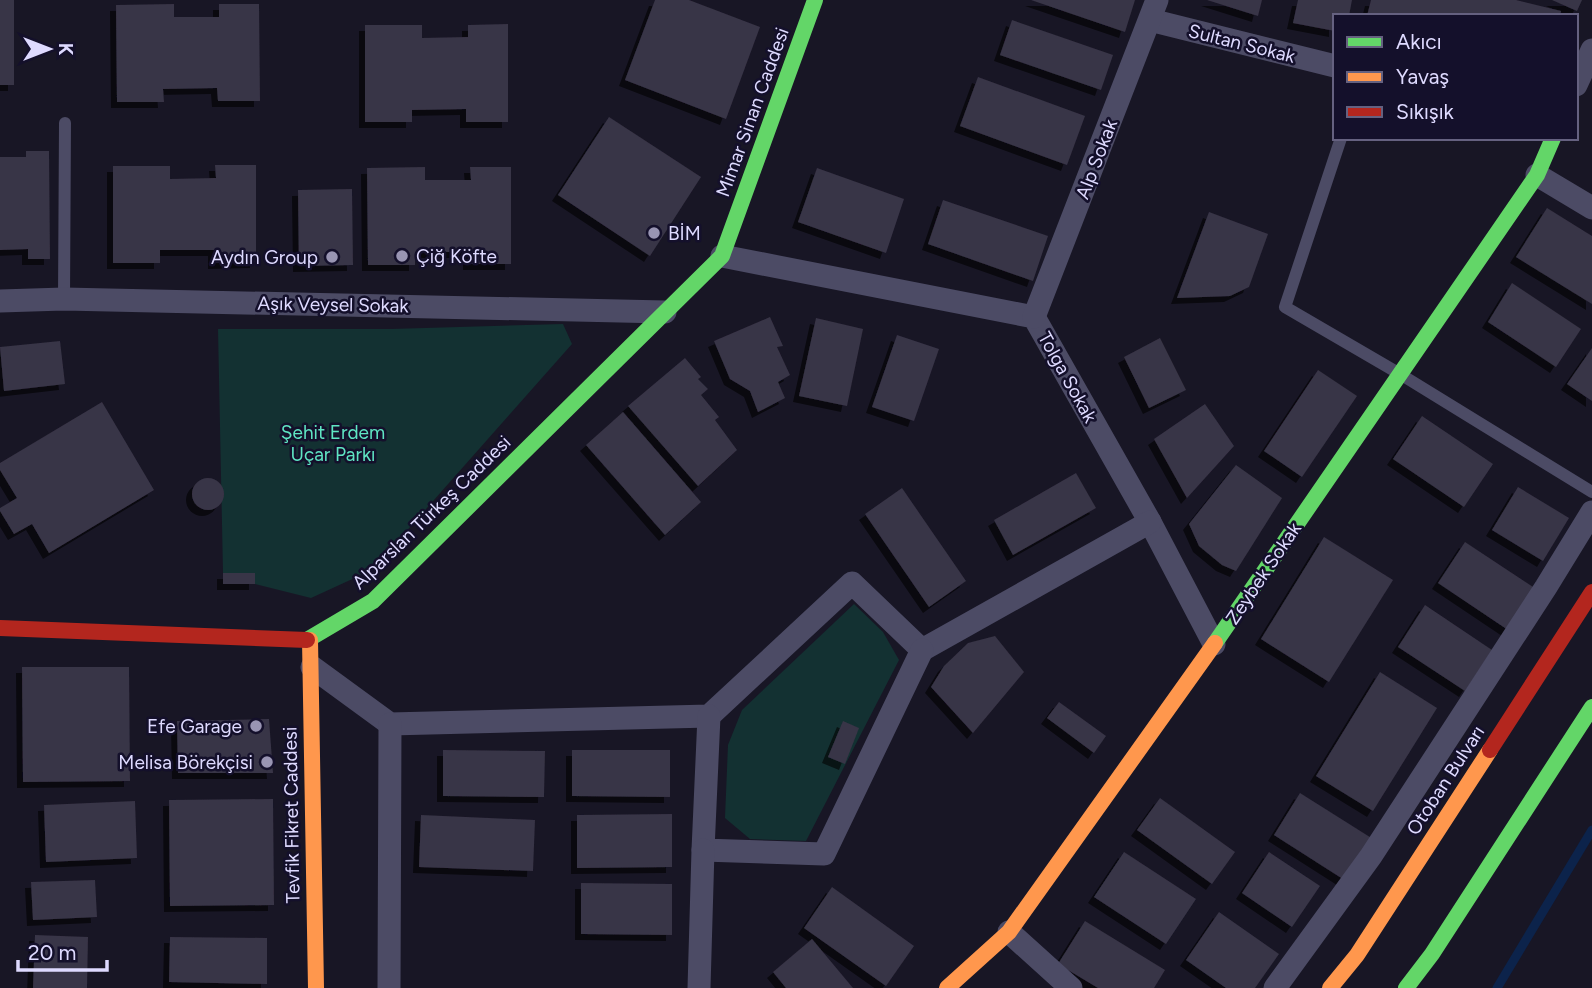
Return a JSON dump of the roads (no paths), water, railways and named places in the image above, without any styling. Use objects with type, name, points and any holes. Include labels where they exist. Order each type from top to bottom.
[{"type":"main road","name":"Mimar Sinan Caddesi","points":[[615,362],[722,256],[815,0]]},
{"type":"main road","name":"Zeybek Sokak","points":[[947,988],[1009,932],[1214,644],[1537,175],[1552,140]]},
{"type":"main road","name":"Alparslan Türkeş Caddesi","points":[[310,640],[373,601],[615,362]]},
{"type":"main road","name":"Otoban Bulvarı","points":[[1330,988],[1357,955],[1592,592]]},
{"type":"main road","points":[[0,628],[310,640]]},
{"type":"main road","name":"Tevfik Fikret Caddesi","points":[[310,640],[316,988]]},
{"type":"main road","points":[[1406,988],[1432,954],[1592,707]]},
{"type":"street","name":"Sultan Sokak","points":[[1153,10],[1333,65]]},
{"type":"street","name":"Alp Sokak","points":[[1034,317],[1153,10]]},
{"type":"street","points":[[1578,81],[1592,50]]},
{"type":"street","points":[[1537,175],[1592,208]]},
{"type":"street","name":"Tolga Sokak","points":[[722,256],[1034,317],[1150,522],[1214,644]]},
{"type":"street","name":"Aşık Veysel Sokak","points":[[0,301],[64,299],[665,312]]},
{"type":"street","points":[[1275,988],[1371,856],[1592,512]]},
{"type":"street","points":[[703,850],[824,854],[922,650],[1150,522]]},
{"type":"street","points":[[312,667],[390,724],[709,716],[852,583],[922,650]]},
{"type":"street","points":[[699,988],[709,716]]},
{"type":"street","points":[[389,988],[390,724]]},
{"type":"street","points":[[1009,932],[1071,988]]},
{"type":"lane","points":[[64,299],[65,123]]},
{"type":"lane","points":[[1340,140],[1285,307],[1592,492]]},
{"type":"waterway","points":[[1497,988],[1592,830]]},
{"type":"place","name":"BİM","points":[[654,233]]},
{"type":"place","name":"Çiğ Köfte","points":[[402,256]]},
{"type":"place","name":"Aydın Group","points":[[332,257]]},
{"type":"place","name":"Efe Garage","points":[[256,726]]},
{"type":"place","name":"Melisa Börekçisi","points":[[267,762]]},
{"type":"park label","name":"Şehit Erdem Uçar Parkı","points":[[333,443]]}]
